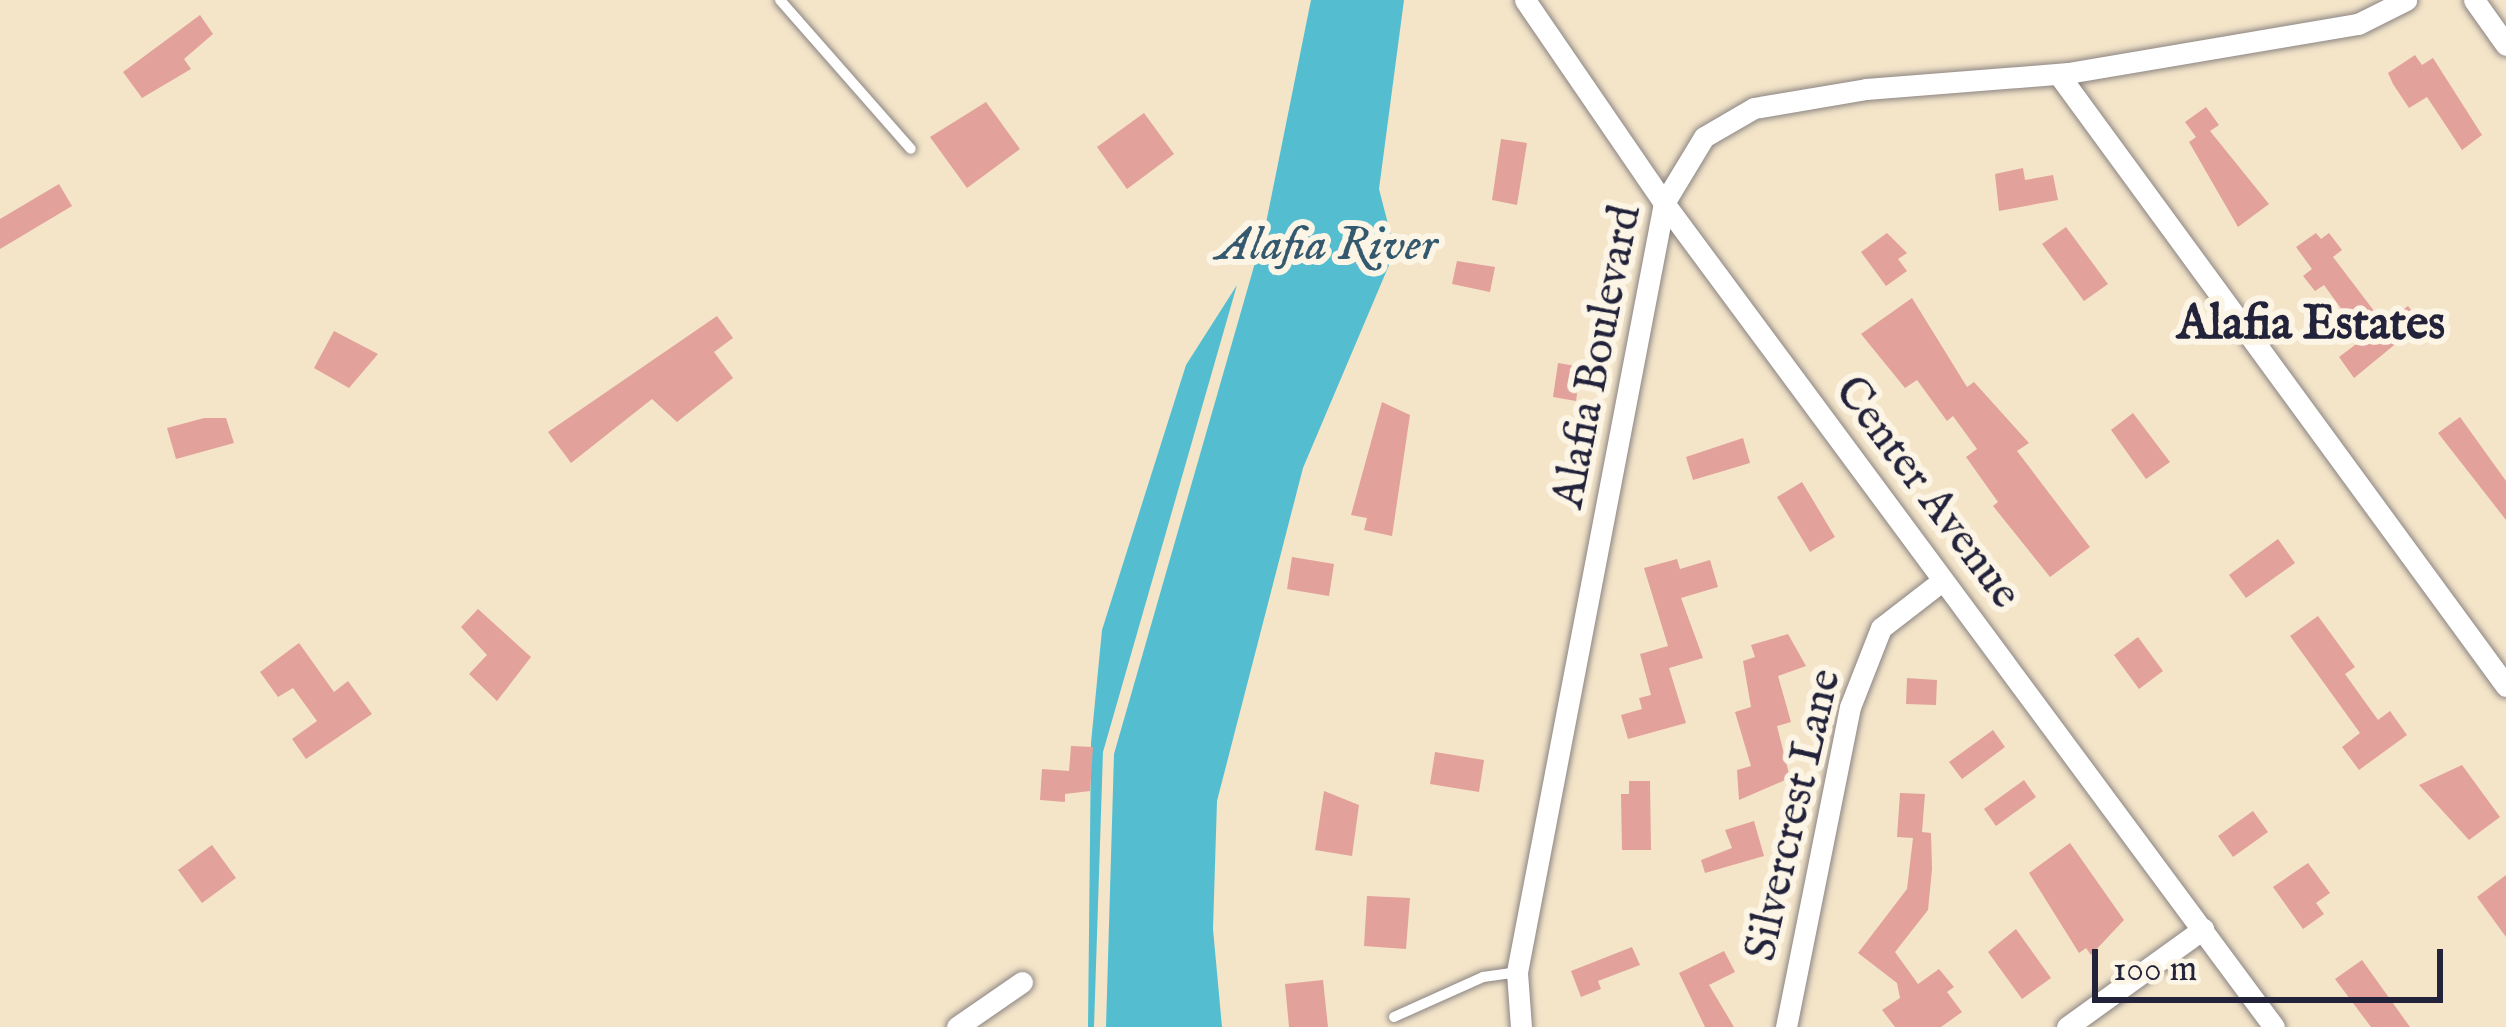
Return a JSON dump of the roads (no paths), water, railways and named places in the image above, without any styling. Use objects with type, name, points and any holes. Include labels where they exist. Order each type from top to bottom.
[{"type":"street","name":"Center Avenue","points":[[1525,0],[1664,203],[2274,1027]]},
{"type":"street","name":"Alafia Boulevard","points":[[1521,1027],[1517,972],[1664,203],[1704,137],[1754,108],[1866,89],[2059,75],[2359,24],[2406,0]]},
{"type":"street","points":[[2474,0],[2506,45]]},
{"type":"street","points":[[2059,75],[2506,686]]},
{"type":"street","name":"Silvercrest Lane","points":[[1786,1027],[1850,706],[1881,628],[1943,580]]},
{"type":"street","points":[[2067,1027],[2203,929]]},
{"type":"street","points":[[957,1027],[1022,982]]},
{"type":"lane","points":[[780,0],[911,149]]},
{"type":"lane","points":[[1394,1017],[1484,976],[1517,972]]},
{"type":"water","name":"Alafia River","points":[[1311,0],[1404,0],[1379,189],[1395,251],[1303,468],[1217,801],[1213,929],[1222,1027],[1106,1027],[1114,754],[1265,228]]},
{"type":"water","points":[[1237,285],[1103,752],[1094,1027],[1088,1027],[1091,743],[1102,630],[1186,365]]},
{"type":"district","name":"Alafia Estates","points":[[2311,326]]}]
